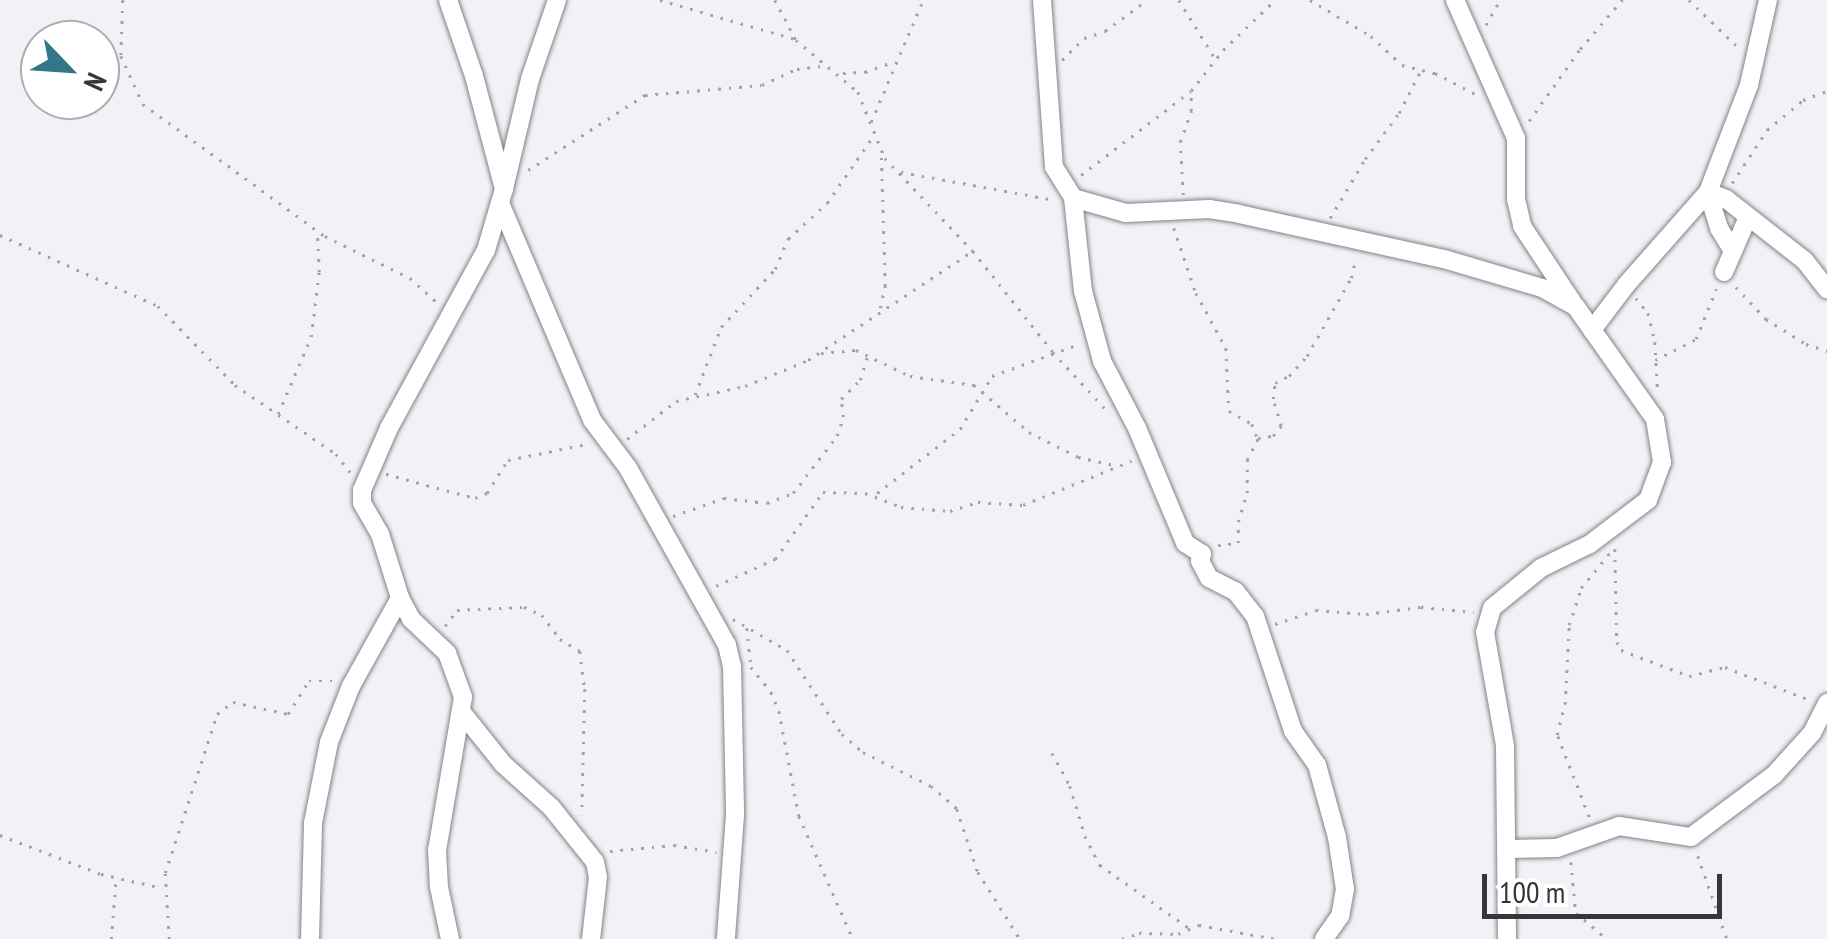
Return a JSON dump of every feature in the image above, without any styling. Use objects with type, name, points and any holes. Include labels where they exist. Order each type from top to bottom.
[{"type":"street","points":[[448,0],[474,76],[504,190],[592,420],[657,521],[727,645],[732,666],[734,863],[726,939]]},
{"type":"street","points":[[450,939],[439,886],[437,850],[442,802],[463,714],[455,669],[434,640],[411,619],[400,598],[380,534],[362,503],[362,490],[369,468],[486,250],[530,79],[557,0]]},
{"type":"street","points":[[1042,0],[1054,168],[1070,197],[1093,334],[1185,543],[1202,554],[1204,572],[1247,602],[1293,730],[1317,765],[1337,838],[1343,904],[1324,939]]},
{"type":"street","points":[[1454,0],[1516,138],[1516,198],[1522,226],[1655,419],[1662,462],[1648,500],[1590,544],[1528,577],[1492,608],[1485,632],[1501,707],[1508,939]]},
{"type":"street","points":[[1592,330],[1626,285],[1714,194],[1755,60],[1768,0]]},
{"type":"street","points":[[1714,194],[1805,261],[1827,289]]},
{"type":"street","points":[[1714,194],[1719,228],[1733,251]]},
{"type":"street","points":[[1070,197],[1126,213],[1209,209],[1322,232],[1495,273],[1542,288],[1576,307]]},
{"type":"street","points":[[1724,272],[1748,217]]},
{"type":"street","points":[[310,939],[317,792],[351,686],[400,598]]},
{"type":"street","points":[[1508,850],[1557,848],[1619,826],[1691,837],[1774,774],[1812,732],[1824,709]]},
{"type":"street","points":[[463,714],[598,869],[591,939]]},
{"type":"path","points":[[123,0],[121,56],[144,104],[317,230],[410,278],[450,317]]},
{"type":"path","points":[[660,0],[796,40]]},
{"type":"path","points":[[775,0],[796,40],[858,92],[880,147],[899,172],[973,251],[1053,352],[1109,412]]},
{"type":"path","points":[[871,124],[924,0]]},
{"type":"path","points":[[1047,75],[1080,41],[1112,26],[1147,0]]},
{"type":"path","points":[[1180,0],[1215,60]]},
{"type":"path","points":[[899,172],[1070,197],[1191,90],[1275,0]]},
{"type":"path","points":[[1310,0],[1372,36],[1402,65],[1456,82],[1484,99]]},
{"type":"path","points":[[1476,42],[1500,0]]},
{"type":"path","points":[[1516,138],[1580,49],[1622,0]]},
{"type":"path","points":[[1689,0],[1755,60]]},
{"type":"path","points":[[839,73],[865,72],[895,62]]},
{"type":"path","points":[[504,190],[620,107],[645,95],[762,85],[797,69],[826,65]]},
{"type":"path","points":[[1322,232],[1422,71]]},
{"type":"path","points":[[1191,90],[1191,110],[1180,142],[1174,212],[1196,292],[1226,348],[1229,410],[1233,417],[1252,424],[1258,438]]},
{"type":"path","points":[[1714,194],[1776,121],[1802,100],[1827,91]]},
{"type":"path","points":[[694,396],[720,327],[750,290],[775,269],[788,239],[826,203],[874,134]]},
{"type":"path","points":[[880,147],[886,271],[880,310]]},
{"type":"path","points":[[278,416],[311,337],[319,272],[317,230]]},
{"type":"path","points":[[0,236],[158,306],[208,360],[278,416],[336,454],[362,490]]},
{"type":"path","points":[[1202,554],[1213,546],[1238,543],[1238,522],[1247,493],[1247,460],[1258,438],[1279,432],[1275,383],[1296,369],[1335,311],[1351,278],[1361,242]]},
{"type":"path","points":[[369,468],[475,498],[488,493],[500,468],[517,456],[568,445],[609,447],[658,411],[694,396],[745,386],[819,354],[973,251]]},
{"type":"path","points":[[1655,360],[1696,339],[1724,272],[1766,319],[1806,344],[1827,351]]},
{"type":"path","points":[[1626,285],[1648,313],[1659,384],[1655,419]]},
{"type":"path","points":[[875,494],[960,429],[997,373],[1093,334]]},
{"type":"path","points":[[819,354],[868,353],[910,376],[956,380],[983,390],[1029,432],[1078,457],[1120,466]]},
{"type":"path","points":[[657,521],[724,498],[767,503],[793,493],[838,436],[843,417],[841,399],[860,380],[868,353]]},
{"type":"path","points":[[697,590],[775,559],[791,543],[823,492],[875,494],[902,507],[950,511],[978,502],[1032,504],[1141,456],[1158,476]]},
{"type":"path","points":[[1607,939],[1576,913],[1571,886],[1589,817],[1557,736],[1564,704],[1568,625],[1581,588],[1614,546],[1617,642],[1621,650],[1689,676],[1725,667],[1804,697],[1824,709]]},
{"type":"path","points":[[434,640],[458,610],[524,607],[542,616],[560,639],[580,651],[585,689],[581,846],[696,846],[734,863]]},
{"type":"path","points":[[1260,630],[1316,610],[1366,614],[1421,607],[1490,616]]},
{"type":"path","points":[[710,612],[747,625],[788,650],[800,664],[818,704],[842,734],[863,752],[931,786],[957,809],[978,872],[1020,939]]},
{"type":"path","points":[[747,625],[751,667],[771,692],[778,711],[800,816],[853,939]]},
{"type":"path","points":[[169,939],[164,888],[170,848],[198,765],[224,706],[233,702],[288,714],[309,682],[322,678],[351,686]]},
{"type":"path","points":[[1052,753],[1070,786],[1085,836],[1100,866],[1190,928]]},
{"type":"path","points":[[0,835],[116,879],[164,888]]},
{"type":"path","points":[[1691,837],[1727,939]]},
{"type":"path","points":[[111,939],[116,879]]},
{"type":"path","points":[[1122,939],[1139,933],[1178,934],[1210,926],[1276,939]]}]
